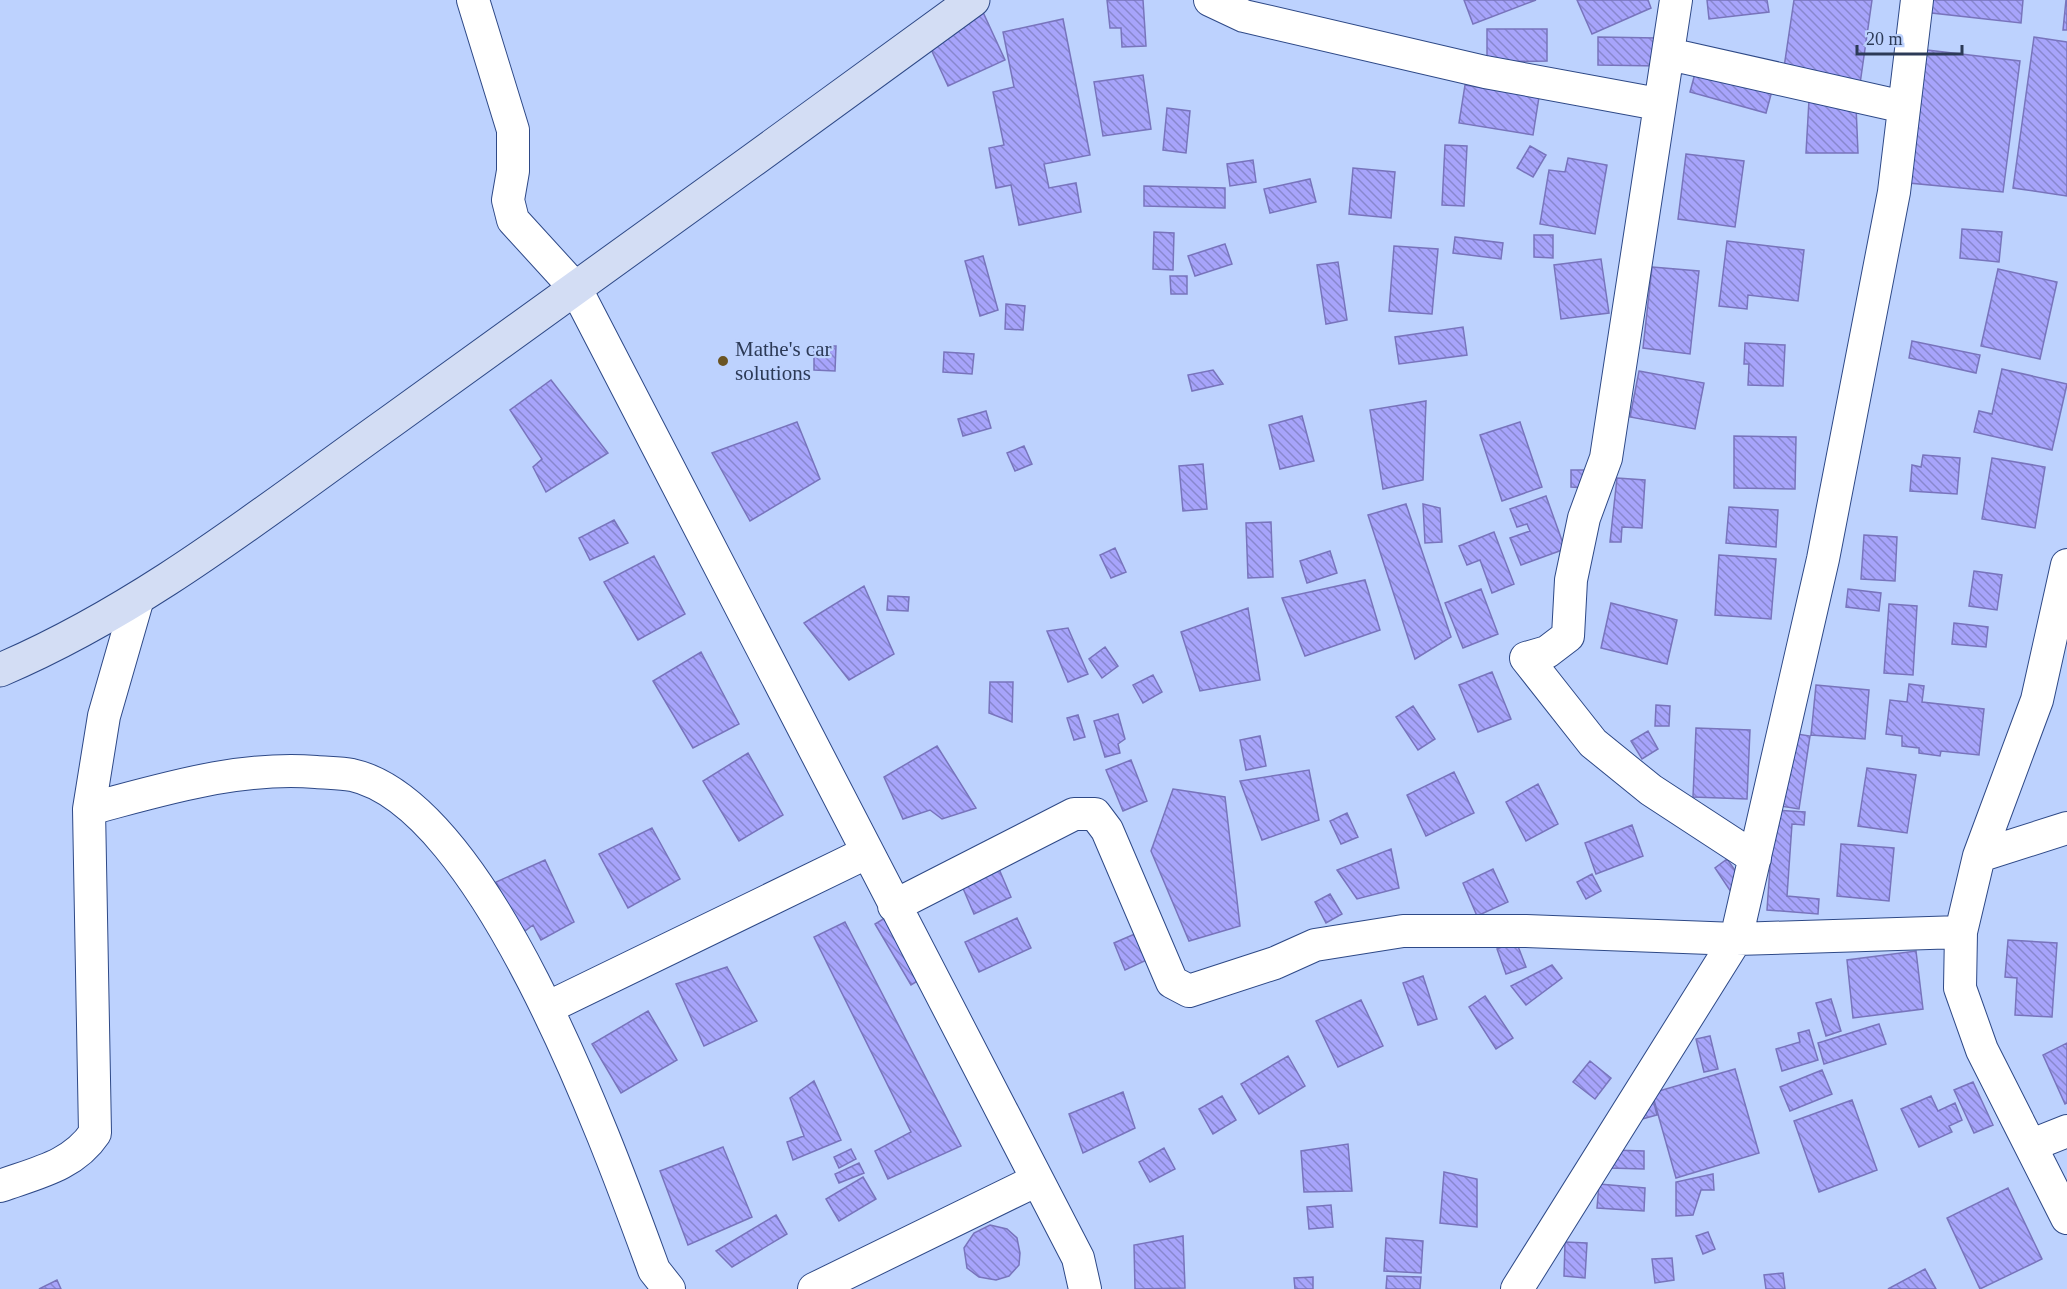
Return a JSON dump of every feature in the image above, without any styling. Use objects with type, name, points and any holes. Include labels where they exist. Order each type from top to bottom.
[{"type":"street","points":[[473,0],[513,130],[513,171],[508,200],[513,220],[576,289],[1035,1181],[1078,1258],[1085,1289]]},
{"type":"street","points":[[0,670],[45,651],[109,617],[213,548],[576,289],[973,0]]},
{"type":"street","points":[[1210,0],[1244,16],[1462,66],[1658,104]]},
{"type":"street","points":[[1676,0],[1669,54],[1658,104],[1606,458],[1584,518],[1570,580],[1568,636],[1547,652],[1526,658],[1593,743],[1651,790],[1755,858]]},
{"type":"street","points":[[1517,1289],[1736,939],[1823,559],[1894,192],[1917,0]]},
{"type":"street","points":[[1669,54],[1904,107]]},
{"type":"street","points":[[2067,566],[2037,700],[1979,856],[1961,932],[1960,988],[1982,1050],[2067,1218]]},
{"type":"street","points":[[0,1186],[66,1163],[85,1148],[95,1133],[89,809],[104,716],[138,598]]},
{"type":"street","points":[[89,809],[204,778],[252,771],[353,775],[392,792],[427,823],[470,871],[549,1007],[654,1270],[669,1289]]},
{"type":"street","points":[[894,906],[1074,814],[1095,814],[1107,830],[1172,982],[1189,991],[1275,963],[1315,945],[1403,931],[1526,931],[1736,939],[1961,932]]},
{"type":"street","points":[[1979,856],[2067,828]]},
{"type":"street","points":[[549,1007],[866,852]]},
{"type":"street","points":[[2032,1145],[2067,1131]]},
{"type":"street","points":[[814,1289],[1035,1181]]},
{"type":"building","points":[[1107,0],[1143,0],[1146,46],[1122,47],[1121,28],[1110,28]]},
{"type":"building","points":[[1464,0],[1536,0],[1473,24]]},
{"type":"building","points":[[1577,0],[1648,0],[1651,8],[1592,34]]},
{"type":"building","points":[[1707,0],[1767,0],[1769,12],[1709,19]]},
{"type":"building","points":[[1794,0],[1872,0],[1860,84],[1783,74]]},
{"type":"building","points":[[1925,0],[2023,0],[2021,23],[1923,12]]},
{"type":"building","points":[[2066,0],[2067,30],[2063,30]]},
{"type":"building","points":[[982,10],[1005,60],[948,86],[925,36]]},
{"type":"building","points":[[1063,19],[1090,155],[1044,164],[1049,188],[1076,183],[1081,212],[1019,225],[1011,185],[996,188],[989,148],[1004,145],[993,92],[1014,87],[1003,32]]},
{"type":"building","points":[[1487,29],[1547,29],[1547,61],[1487,62]]},
{"type":"building","points":[[1598,37],[1658,38],[1658,66],[1598,65]]},
{"type":"building","points":[[2034,37],[2067,42],[2067,196],[2013,188]]},
{"type":"building","points":[[1927,50],[2020,61],[2003,192],[1909,183]]},
{"type":"building","points":[[1697,66],[1773,87],[1766,113],[1690,92]]},
{"type":"building","points":[[1143,75],[1151,129],[1103,136],[1094,82]]},
{"type":"building","points":[[1465,85],[1539,97],[1533,135],[1459,123]]},
{"type":"building","points":[[1809,100],[1856,106],[1858,153],[1806,153]]},
{"type":"building","points":[[1167,108],[1190,111],[1186,153],[1163,150]]},
{"type":"building","points":[[1445,145],[1467,146],[1464,206],[1442,205]]},
{"type":"building","points":[[1530,146],[1546,155],[1533,177],[1517,168]]},
{"type":"building","points":[[1686,154],[1744,161],[1735,227],[1678,219]]},
{"type":"building","points":[[1568,158],[1607,165],[1595,234],[1540,224],[1549,170],[1565,172]]},
{"type":"building","points":[[1253,160],[1256,182],[1230,186],[1227,164]]},
{"type":"building","points":[[1353,168],[1395,172],[1391,218],[1349,214]]},
{"type":"building","points":[[1310,179],[1316,202],[1270,213],[1264,189]]},
{"type":"building","points":[[1144,186],[1225,188],[1225,208],[1144,206]]},
{"type":"building","points":[[1962,229],[2002,232],[1999,262],[1960,258]]},
{"type":"building","points":[[1154,232],[1174,233],[1173,270],[1153,269]]},
{"type":"building","points":[[1534,235],[1553,235],[1553,258],[1534,257]]},
{"type":"building","points":[[1455,237],[1503,243],[1501,259],[1453,253]]},
{"type":"building","points":[[1727,241],[1804,250],[1798,301],[1748,295],[1747,309],[1719,306]]},
{"type":"building","points":[[1225,244],[1232,264],[1195,276],[1188,256]]},
{"type":"building","points":[[1394,246],[1438,249],[1432,314],[1389,311]]},
{"type":"building","points":[[983,256],[998,310],[980,316],[965,261]]},
{"type":"building","points":[[1601,259],[1609,313],[1561,319],[1554,265]]},
{"type":"building","points":[[1338,262],[1347,320],[1326,324],[1317,265]]},
{"type":"building","points":[[1652,267],[1699,271],[1690,354],[1643,348]]},
{"type":"building","points":[[1998,269],[2057,282],[2040,359],[1981,346]]},
{"type":"building","points":[[1170,276],[1187,276],[1187,294],[1171,294]]},
{"type":"building","points":[[1006,304],[1025,306],[1023,330],[1005,329]]},
{"type":"building","points":[[1463,327],[1467,355],[1399,364],[1395,337]]},
{"type":"building","points":[[1912,341],[1980,355],[1976,373],[1909,358]]},
{"type":"building","points":[[1745,343],[1785,345],[1783,386],[1748,385],[1749,364],[1744,364]]},
{"type":"building","points":[[814,346],[836,346],[835,371],[814,370]]},
{"type":"building","points":[[944,352],[974,354],[972,374],[943,372]]},
{"type":"building","points":[[2002,369],[2067,384],[2052,450],[1974,432],[1979,411],[1992,414]]},
{"type":"building","points":[[1213,370],[1223,384],[1192,391],[1188,375]]},
{"type":"building","points":[[1639,371],[1704,383],[1695,429],[1630,417]]},
{"type":"building","points":[[551,380],[608,453],[546,492],[533,467],[542,459],[510,410]]},
{"type":"building","points":[[1426,401],[1423,480],[1383,489],[1370,410]]},
{"type":"building","points":[[986,411],[991,428],[963,436],[958,419]]},
{"type":"building","points":[[1302,416],[1314,461],[1280,469],[1269,425]]},
{"type":"building","points":[[797,422],[820,479],[750,521],[712,453]]},
{"type":"building","points":[[1520,422],[1542,487],[1502,501],[1480,435]]},
{"type":"building","points":[[1734,436],[1796,437],[1795,489],[1734,488]]},
{"type":"building","points":[[1024,446],[1032,464],[1015,471],[1007,453]]},
{"type":"building","points":[[1923,455],[1960,458],[1957,494],[1910,491],[1912,465],[1921,467]]},
{"type":"building","points":[[1992,458],[2045,467],[2035,528],[1982,519]]},
{"type":"building","points":[[1203,464],[1207,509],[1183,511],[1179,466]]},
{"type":"building","points":[[1571,470],[1587,470],[1586,488],[1571,487]]},
{"type":"building","points":[[1617,478],[1645,480],[1642,528],[1622,527],[1621,542],[1610,542]]},
{"type":"building","points":[[1546,496],[1565,549],[1521,565],[1510,538],[1530,531],[1527,524],[1517,527],[1510,509]]},
{"type":"building","points":[[1406,504],[1451,637],[1415,659],[1368,515]]},
{"type":"building","points":[[1423,504],[1440,508],[1442,542],[1425,543]]},
{"type":"building","points":[[1729,507],[1778,510],[1776,547],[1726,543]]},
{"type":"building","points":[[614,520],[628,543],[590,560],[579,538]]},
{"type":"building","points":[[1271,522],[1273,577],[1248,578],[1246,523]]},
{"type":"building","points":[[1494,532],[1514,584],[1492,593],[1480,560],[1467,565],[1459,546]]},
{"type":"building","points":[[1864,535],[1897,537],[1895,581],[1861,579]]},
{"type":"building","points":[[1115,548],[1126,572],[1111,578],[1100,555]]},
{"type":"building","points":[[1330,551],[1337,573],[1307,583],[1300,561]]},
{"type":"building","points":[[1719,555],[1776,559],[1771,619],[1715,615]]},
{"type":"building","points":[[654,556],[685,614],[638,640],[604,582]]},
{"type":"building","points":[[1974,571],[2002,575],[1997,610],[1969,606]]},
{"type":"building","points":[[1365,580],[1380,630],[1305,656],[1282,598]]},
{"type":"building","points":[[864,586],[894,654],[849,680],[804,623]]},
{"type":"building","points":[[1481,589],[1498,634],[1463,648],[1445,603]]},
{"type":"building","points":[[1848,589],[1881,593],[1879,611],[1846,607]]},
{"type":"building","points":[[888,596],[909,597],[908,611],[887,610]]},
{"type":"building","points":[[1611,603],[1677,620],[1667,664],[1601,648]]},
{"type":"building","points":[[1889,604],[1917,606],[1913,675],[1884,673]]},
{"type":"building","points":[[1248,608],[1260,680],[1200,691],[1181,632]]},
{"type":"building","points":[[1954,623],[1988,627],[1986,647],[1952,644]]},
{"type":"building","points":[[1068,628],[1088,674],[1068,682],[1047,631]]},
{"type":"building","points":[[1105,647],[1118,666],[1102,678],[1089,659]]},
{"type":"building","points":[[701,652],[739,724],[693,748],[653,681]]},
{"type":"building","points":[[1492,672],[1511,719],[1478,732],[1459,685]]},
{"type":"building","points":[[1153,675],[1162,692],[1143,703],[1133,685]]},
{"type":"building","points":[[990,682],[1013,682],[1012,722],[989,713]]},
{"type":"building","points":[[1909,684],[1924,686],[1922,702],[1984,709],[1979,755],[1941,751],[1940,756],[1919,753],[1919,748],[1902,746],[1902,736],[1886,734],[1890,700],[1907,702]]},
{"type":"building","points":[[1816,685],[1869,690],[1865,739],[1811,735]]},
{"type":"building","points":[[1656,705],[1670,706],[1669,726],[1655,726]]},
{"type":"building","points":[[1413,706],[1435,739],[1418,750],[1396,717]]},
{"type":"building","points":[[1118,714],[1125,739],[1118,744],[1120,753],[1105,757],[1094,721]]},
{"type":"building","points":[[1078,715],[1085,737],[1074,740],[1067,718]]},
{"type":"building","points":[[1696,728],[1750,730],[1747,799],[1693,797]]},
{"type":"building","points":[[1648,731],[1658,749],[1642,759],[1631,741]]},
{"type":"building","points":[[1791,733],[1810,736],[1799,809],[1780,806]]},
{"type":"building","points":[[1260,736],[1266,766],[1246,770],[1240,740]]},
{"type":"building","points":[[937,746],[976,808],[942,819],[930,810],[903,819],[884,777]]},
{"type":"building","points":[[748,753],[783,815],[739,841],[703,781]]},
{"type":"building","points":[[1131,760],[1147,801],[1123,811],[1106,770]]},
{"type":"building","points":[[1867,768],[1916,775],[1907,833],[1858,826]]},
{"type":"building","points":[[1309,770],[1319,820],[1262,840],[1240,781]]},
{"type":"building","points":[[1454,772],[1474,813],[1426,836],[1407,795]]},
{"type":"building","points":[[1538,784],[1558,824],[1526,841],[1506,802]]},
{"type":"building","points":[[1173,789],[1225,797],[1240,926],[1189,941],[1151,851]]},
{"type":"building","points":[[1774,810],[1805,812],[1804,825],[1792,824],[1787,896],[1819,899],[1818,914],[1767,910]]},
{"type":"building","points":[[1347,813],[1358,837],[1341,844],[1330,821]]},
{"type":"building","points":[[1632,825],[1643,856],[1596,874],[1585,843]]},
{"type":"building","points":[[652,828],[680,879],[628,908],[599,854]]},
{"type":"building","points":[[1841,844],[1894,848],[1889,901],[1837,896]]},
{"type":"building","points":[[1391,849],[1399,888],[1357,899],[1337,870]]},
{"type":"building","points":[[1727,859],[1744,883],[1731,892],[1715,868]]},
{"type":"building","points":[[545,860],[574,922],[541,940],[533,925],[521,934],[496,882]]},
{"type":"building","points":[[999,869],[1011,897],[974,914],[962,886]]},
{"type":"building","points":[[1493,869],[1508,902],[1477,916],[1463,883]]},
{"type":"building","points":[[1592,874],[1601,891],[1586,899],[1577,882]]},
{"type":"building","points":[[1330,894],[1342,914],[1326,923],[1315,902]]},
{"type":"building","points":[[888,916],[924,977],[911,985],[875,924]]},
{"type":"building","points":[[1017,918],[1031,948],[979,972],[965,942]]},
{"type":"building","points":[[845,922],[961,1146],[888,1179],[875,1151],[911,1132],[814,937]]},
{"type":"building","points":[[1137,933],[1149,959],[1125,970],[1114,943]]},
{"type":"building","points":[[2008,940],[2057,943],[2052,1017],[2015,1015],[2017,978],[2005,977]]},
{"type":"building","points":[[1516,941],[1526,967],[1506,974],[1497,949]]},
{"type":"building","points":[[1916,951],[1923,1009],[1853,1018],[1847,960]]},
{"type":"building","points":[[1552,965],[1562,978],[1526,1005],[1511,986]]},
{"type":"building","points":[[727,967],[757,1021],[704,1046],[676,984]]},
{"type":"building","points":[[1423,976],[1437,1019],[1418,1025],[1403,983]]},
{"type":"building","points":[[1485,996],[1513,1038],[1496,1049],[1469,1007]]},
{"type":"building","points":[[1831,999],[1841,1031],[1826,1036],[1816,1003]]},
{"type":"building","points":[[1361,1000],[1383,1046],[1338,1067],[1316,1021]]},
{"type":"building","points":[[648,1011],[677,1060],[621,1093],[592,1044]]},
{"type":"building","points":[[1879,1024],[1886,1044],[1824,1064],[1818,1043]]},
{"type":"building","points":[[1809,1030],[1818,1060],[1782,1071],[1776,1049],[1800,1042],[1798,1033]]},
{"type":"building","points":[[1710,1036],[1718,1069],[1704,1072],[1696,1039]]},
{"type":"building","points":[[2067,1043],[2067,1103],[2065,1104],[2043,1055]]},
{"type":"building","points":[[1288,1056],[1305,1086],[1259,1114],[1241,1084]]},
{"type":"building","points":[[1590,1061],[1611,1078],[1595,1099],[1573,1082]]},
{"type":"building","points":[[1735,1069],[1759,1153],[1676,1178],[1652,1093]]},
{"type":"building","points":[[1822,1070],[1832,1094],[1790,1111],[1780,1087]]},
{"type":"building","points":[[814,1081],[841,1140],[793,1160],[787,1142],[804,1136],[790,1098]]},
{"type":"building","points":[[1973,1082],[1993,1125],[1974,1133],[1954,1090]]},
{"type":"building","points":[[1123,1092],[1135,1128],[1083,1153],[1069,1114]]},
{"type":"building","points":[[1222,1096],[1236,1120],[1213,1134],[1199,1109]]},
{"type":"building","points":[[1931,1096],[1938,1111],[1955,1103],[1962,1120],[1949,1126],[1952,1132],[1919,1147],[1901,1109]]},
{"type":"building","points":[[1653,1099],[1657,1115],[1642,1119],[1637,1103]]},
{"type":"building","points":[[1852,1100],[1877,1170],[1819,1192],[1794,1121]]},
{"type":"building","points":[[1348,1144],[1352,1191],[1304,1192],[1301,1151]]},
{"type":"building","points":[[723,1147],[752,1217],[688,1245],[660,1171]]},
{"type":"building","points":[[1164,1148],[1175,1169],[1150,1182],[1139,1162]]},
{"type":"building","points":[[851,1149],[856,1159],[839,1168],[834,1157]]},
{"type":"building","points":[[1611,1150],[1644,1151],[1644,1169],[1609,1168]]},
{"type":"building","points":[[859,1163],[864,1173],[839,1183],[835,1174]]},
{"type":"building","points":[[1444,1172],[1477,1179],[1477,1227],[1440,1223]]},
{"type":"building","points":[[1713,1174],[1714,1190],[1701,1190],[1693,1215],[1676,1216],[1676,1182]]},
{"type":"building","points":[[863,1177],[876,1199],[839,1221],[826,1199]]},
{"type":"building","points":[[1599,1184],[1645,1188],[1644,1211],[1597,1208]]},
{"type":"building","points":[[2008,1188],[2042,1259],[1980,1289],[1947,1218]]},
{"type":"building","points":[[1331,1205],[1333,1227],[1309,1229],[1307,1207]]},
{"type":"building","points":[[776,1215],[787,1234],[732,1267],[716,1251]]},
{"type":"building","points":[[990,1225],[1007,1229],[1017,1238],[1020,1253],[1019,1265],[1009,1276],[996,1280],[979,1277],[967,1268],[964,1248],[974,1233]]},
{"type":"building","points":[[1708,1232],[1715,1249],[1703,1254],[1696,1236]]},
{"type":"building","points":[[1183,1236],[1185,1288],[1135,1289],[1134,1245]]},
{"type":"building","points":[[1386,1238],[1423,1241],[1421,1273],[1384,1271]]},
{"type":"building","points":[[1565,1242],[1587,1243],[1585,1278],[1564,1276]]},
{"type":"building","points":[[1672,1258],[1674,1280],[1655,1283],[1652,1259]]},
{"type":"building","points":[[1925,1269],[1936,1289],[1888,1289]]},
{"type":"building","points":[[1783,1273],[1785,1289],[1766,1289],[1764,1275]]},
{"type":"building","points":[[1387,1276],[1421,1277],[1420,1289],[1386,1289]]},
{"type":"building","points":[[1313,1277],[1313,1289],[1295,1289],[1294,1278]]},
{"type":"building","points":[[57,1280],[61,1289],[39,1289]]},
{"type":"place","name":"Mathe's car solutions","points":[[723,361]]}]
